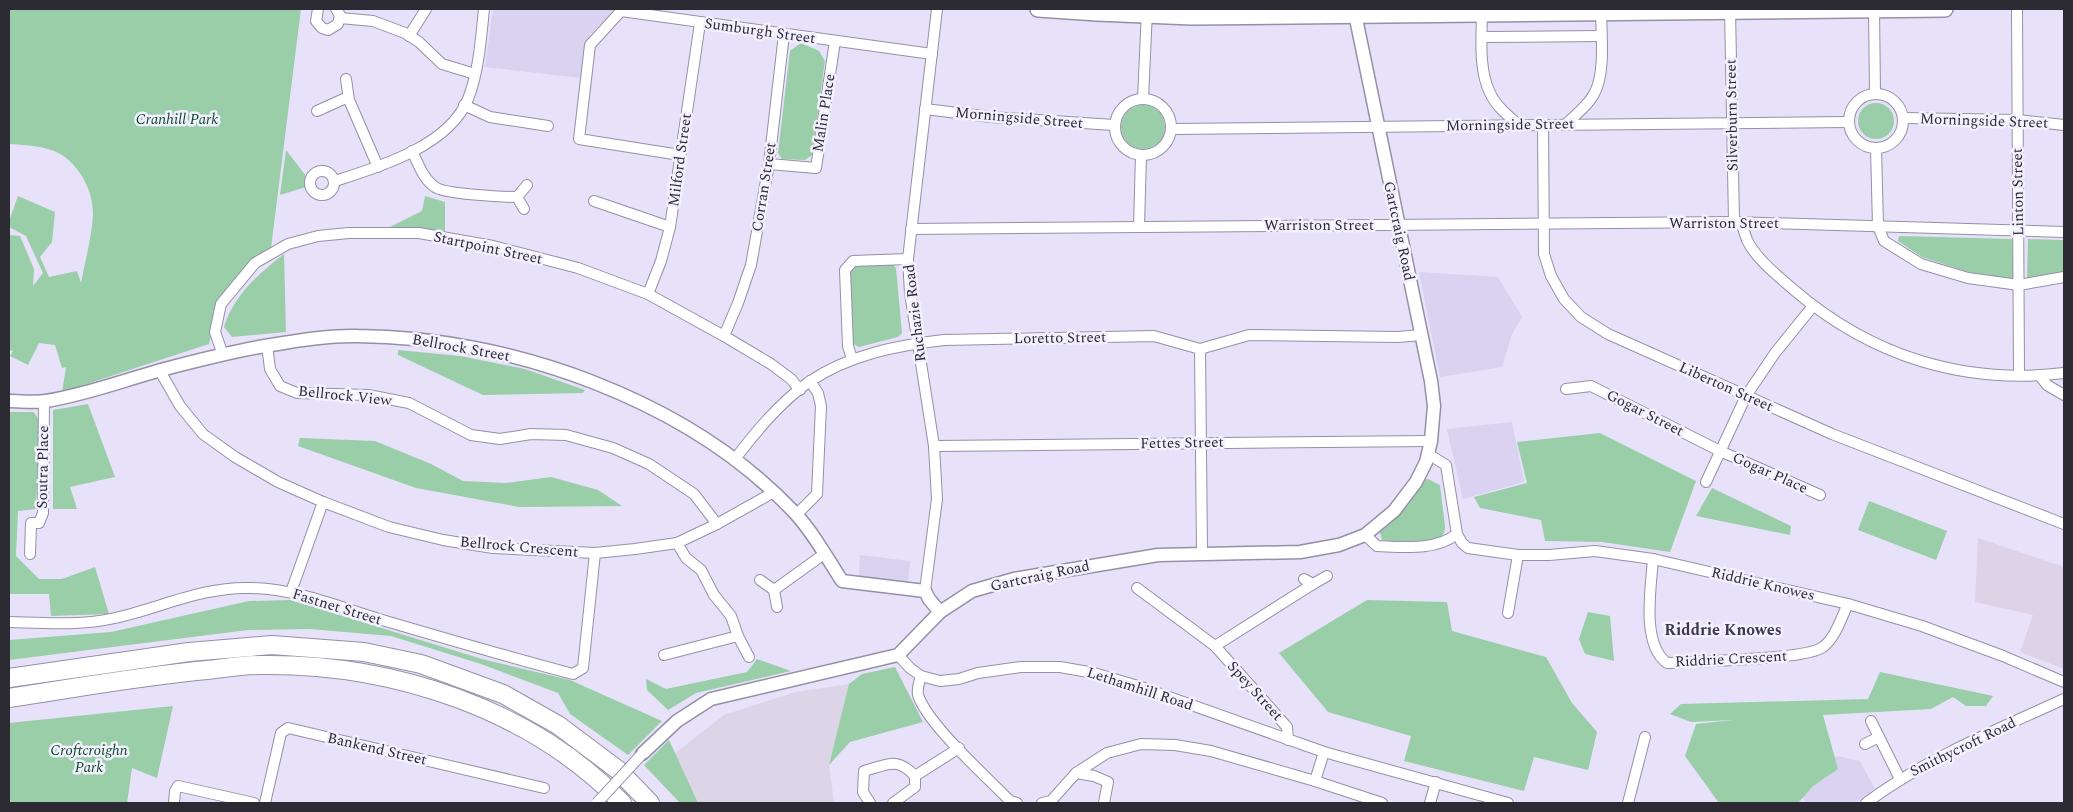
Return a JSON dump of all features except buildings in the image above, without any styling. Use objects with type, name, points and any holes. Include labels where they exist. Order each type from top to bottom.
[{"type":"highway","points":[[9,678],[189,652],[272,645],[364,652],[421,664],[503,694],[558,725],[618,770],[650,803]]},
{"type":"highway","points":[[9,698],[164,674],[212,669],[260,665],[332,668],[387,678],[453,697],[512,722],[564,753],[606,787],[622,803]]},
{"type":"main road","points":[[1038,9],[1147,12],[1945,9]]},
{"type":"street","points":[[318,9],[316,21],[322,28],[328,30],[334,27],[338,13],[373,22],[409,36],[419,42],[442,64],[475,74]]},
{"type":"street","points":[[409,36],[426,9]]},
{"type":"street","points":[[335,181],[378,167],[432,141],[456,118],[468,100],[475,74],[484,9]]},
{"type":"street","name":"Ruchazie Road","points":[[925,591],[937,499],[934,446],[910,293],[908,259],[937,9]]},
{"type":"street","points":[[1874,9],[1875,94]]},
{"type":"street","name":"Linton Street","points":[[2017,9],[2019,376]]},
{"type":"street","name":"Silverburn Street","points":[[1730,10],[1738,222]]},
{"type":"street","name":"Sumburgh Street","points":[[680,155],[579,140],[590,45],[621,11],[932,54]]},
{"type":"street","points":[[1482,11],[1486,81],[1491,95],[1503,111],[1519,125]]},
{"type":"street","points":[[1565,124],[1581,110],[1595,93],[1601,73],[1601,11]]},
{"type":"street","points":[[1143,99],[1147,12]]},
{"type":"street","name":"Gartcraig Road","points":[[898,655],[940,612],[972,591],[1014,579],[1158,555],[1300,552],[1339,545],[1368,533],[1394,511],[1416,482],[1428,452],[1434,406],[1431,381],[1354,12]]},
{"type":"street","name":"Milford Street","points":[[648,294],[661,261],[670,227],[700,23]]},
{"type":"street","name":"Corran Street","points":[[724,336],[751,265],[769,164],[784,34]]},
{"type":"street","points":[[1482,37],[1601,36]]},
{"type":"street","name":"Malin Place","points":[[769,164],[816,168],[835,41]]},
{"type":"street","points":[[346,79],[348,98],[378,167]]},
{"type":"street","points":[[1875,94],[1890,98],[1896,103],[1903,118],[1899,135],[1885,146],[1876,148],[1868,147],[1854,137],[1849,122],[1854,106],[1867,96],[1875,94]]},
{"type":"street","points":[[317,111],[348,98]]},
{"type":"street","points":[[1143,99],[1152,100],[1166,111],[1171,129],[1164,145],[1158,151],[1141,155],[1132,153],[1119,142],[1115,134],[1114,125],[1121,109],[1127,103],[1143,99]]},
{"type":"street","points":[[464,105],[490,117],[548,126]]},
{"type":"street","name":"Morningside Street","points":[[925,109],[990,117],[1114,125]]},
{"type":"street","name":"Morningside Street","points":[[1903,118],[2017,120],[2064,125]]},
{"type":"street","name":"Morningside Street","points":[[1171,129],[1849,122]]},
{"type":"street","name":"Liberton Street","points":[[1543,125],[1544,254],[1551,276],[1564,299],[1581,317],[1608,334],[1832,434],[2064,524]]},
{"type":"street","points":[[1876,148],[1878,226],[1884,241],[1921,264],[1968,278],[2019,285],[2064,277]]},
{"type":"street","points":[[412,151],[426,178],[436,189],[501,197],[517,197]]},
{"type":"street","points":[[1139,226],[1141,155]]},
{"type":"street","points":[[517,197],[527,185]]},
{"type":"street","points":[[517,197],[524,209]]},
{"type":"street","points":[[594,201],[605,210],[670,227]]},
{"type":"street","points":[[1738,222],[1747,241],[1771,270],[1813,306],[1842,326],[1879,346],[1925,363],[1974,374],[2040,376],[2064,373]]},
{"type":"street","name":"Warriston Street","points":[[911,229],[1738,222],[2064,232]]},
{"type":"street","name":"Startpoint Street","points":[[223,355],[215,332],[221,304],[255,264],[288,244],[318,236],[349,233],[419,233],[493,246],[578,268],[648,294],[770,364],[791,379],[800,390]]},
{"type":"street","points":[[852,359],[848,346],[845,270],[853,261],[908,259]]},
{"type":"street","points":[[1706,482],[1746,396],[1775,353],[1813,306]]},
{"type":"street","points":[[1202,553],[1200,349],[1249,335],[1420,335]]},
{"type":"street","name":"Bellrock Street","points":[[9,401],[44,401],[77,394],[160,371],[267,345],[356,336],[414,338],[477,347],[538,363],[599,385],[699,435],[735,459],[774,492],[796,515],[842,581],[925,591]]},
{"type":"street","name":"Loretto Street","points":[[735,459],[755,433],[810,382],[852,359],[917,343],[944,340],[1154,336],[1200,349]]},
{"type":"street","name":"Bellrock View","points":[[267,345],[270,369],[280,386],[297,393],[368,395],[409,404],[471,435],[500,439],[531,434],[566,434],[612,448],[649,464],[694,494],[717,524]]},
{"type":"street","name":"Bellrock Crescent","points":[[160,371],[180,406],[203,434],[235,457],[278,482],[323,502],[389,526],[443,540],[493,548],[595,553],[677,542],[717,524],[774,492]]},
{"type":"street","points":[[2040,376],[2047,385],[2064,395]]},
{"type":"street","points":[[796,515],[817,494],[821,406],[818,393],[810,382]]},
{"type":"street","name":"Gogar Street","points":[[1566,390],[1591,386],[1720,451]]},
{"type":"street","name":"Soutra Place","points":[[30,554],[31,524],[39,523],[43,513],[44,401]]},
{"type":"street","name":"Fettes Street","points":[[934,446],[1201,443],[1428,452]]},
{"type":"street","name":"Gogar Place","points":[[1720,451],[1820,495]]},
{"type":"street","points":[[1368,533],[1383,546],[1435,546],[1446,542],[1457,534],[1446,465],[1428,452]]},
{"type":"street","points":[[291,592],[323,502]]},
{"type":"street","name":"Riddrie Knowes","points":[[1457,534],[1462,543],[1468,548],[1518,555],[1549,555],[1595,551],[1652,559],[1848,604],[1922,626],[2003,656],[2064,682]]},
{"type":"street","points":[[677,542],[686,558],[701,570],[714,594],[731,616],[738,636],[749,657]]},
{"type":"street","name":"Fastnet Street","points":[[9,622],[74,624],[114,619],[210,592],[250,588],[291,592],[495,654],[573,674],[583,668],[595,553]]},
{"type":"street","points":[[774,590],[824,554]]},
{"type":"street","points":[[1508,613],[1518,555]]},
{"type":"street","name":"Riddrie Crescent","points":[[1652,559],[1651,635],[1662,659],[1667,663],[1799,655],[1822,649],[1831,640],[1848,604]]},
{"type":"street","name":"Spey Street","points":[[1215,646],[1308,581],[1327,576]]},
{"type":"street","points":[[760,580],[774,590],[777,607]]},
{"type":"street","name":"Spey Street","points":[[1137,588],[1215,646],[1287,727],[1288,740]]},
{"type":"street","points":[[925,591],[929,600],[940,612]]},
{"type":"street","points":[[664,655],[738,636]]},
{"type":"street","points":[[597,803],[642,754],[677,721],[711,699],[898,655],[910,668],[921,676],[917,692],[925,710],[1010,801],[1017,803]]},
{"type":"street","name":"Lethamhill Road","points":[[921,676],[940,681],[959,679],[978,672],[1021,667],[1060,667],[1094,673],[1138,686],[1324,752],[1508,803]]},
{"type":"street","name":"Smithycroft Road","points":[[1866,803],[1925,764],[2064,699]]},
{"type":"street","points":[[1872,720],[1900,779]]},
{"type":"street","name":"Bankend Street","points":[[265,803],[281,733],[288,728],[544,788]]},
{"type":"street","points":[[1628,803],[1644,737]]},
{"type":"street","points":[[1865,744],[1879,737]]},
{"type":"street","points":[[1042,803],[1051,801],[1076,773],[1107,753],[1140,744],[1175,745],[1211,751],[1315,781],[1382,803]]},
{"type":"street","points":[[915,776],[959,748]]},
{"type":"street","points":[[1315,781],[1324,752]]},
{"type":"street","points":[[870,803],[863,792],[864,771],[898,762],[906,766],[915,776],[914,787],[892,803]]},
{"type":"street","points":[[1076,773],[1094,776],[1108,782],[1104,803]]},
{"type":"street","points":[[1430,803],[1436,782]]},
{"type":"street","points":[[174,803],[175,791],[178,786],[254,803]]},
{"type":"shaded area","points":[[493,9],[617,9],[589,36],[581,78],[485,67]]},
{"type":"shaded area","points":[[1419,272],[1498,277],[1522,317],[1512,334],[1502,367],[1440,377]]},
{"type":"shaded area","points":[[1512,422],[1524,482],[1463,499],[1447,429]]},
{"type":"shaded area","points":[[1978,538],[2064,567],[2064,669],[2020,652],[2033,615],[1975,602]]},
{"type":"shaded area","points":[[860,555],[910,561],[908,582],[859,576]]},
{"type":"shaded area","points":[[849,684],[829,765],[834,803],[698,803],[674,754],[724,715],[796,692]]},
{"type":"shaded area","points":[[1837,756],[1860,761],[1875,789],[1855,803],[1806,803],[1794,783]]},
{"type":"green space","name":"Cranhill Park","points":[[9,9],[301,9],[271,248],[253,260],[214,324],[209,344],[62,392],[66,367],[62,368],[55,345],[39,343],[28,365],[10,356],[13,351],[9,350],[9,235],[20,236],[34,269],[33,286],[43,273],[26,236],[9,227],[9,221],[18,196],[55,212],[52,242],[40,257],[49,277],[77,271],[81,283],[93,214],[91,197],[85,181],[69,160],[57,152],[36,146],[9,144]]},
{"type":"green space","points":[[801,43],[819,51],[825,61],[812,155],[805,160],[782,159],[778,153],[790,51]]},
{"type":"green space","points":[[1876,103],[1883,104],[1889,108],[1893,114],[1893,128],[1889,134],[1883,138],[1876,139],[1869,138],[1863,134],[1859,128],[1858,121],[1859,114],[1863,108],[1869,104]]},
{"type":"green space","points":[[1143,105],[1155,109],[1161,115],[1165,127],[1161,139],[1155,145],[1143,149],[1131,145],[1125,139],[1121,127],[1125,115],[1131,109]]},
{"type":"green space","points":[[286,150],[306,176],[306,187],[280,195]]},
{"type":"green space","points":[[425,196],[445,202],[445,231],[388,228],[422,211]]},
{"type":"green space","points":[[1899,236],[2012,239],[2014,280],[1968,272],[1922,257],[1898,241]]},
{"type":"green space","points":[[2028,239],[2064,240],[2064,273],[2027,278]]},
{"type":"green space","points":[[284,254],[286,332],[232,337],[224,327],[234,305],[248,286]]},
{"type":"green space","points":[[891,263],[896,268],[902,333],[898,337],[859,347],[853,344],[850,273],[856,266]]},
{"type":"green space","points":[[398,350],[460,356],[525,369],[585,390],[583,393],[483,395],[398,355]]},
{"type":"green space","points":[[88,404],[115,477],[70,487],[77,509],[53,509],[53,410]]},
{"type":"green space","points":[[9,412],[34,412],[40,422],[36,509],[18,511],[16,556],[39,579],[62,579],[95,567],[109,614],[51,616],[49,594],[9,594]]},
{"type":"green space","points":[[1600,433],[1696,481],[1670,552],[1602,542],[1545,541],[1541,520],[1480,508],[1474,497],[1527,483],[1517,442]]},
{"type":"green space","points":[[300,438],[375,441],[431,464],[463,481],[506,483],[551,477],[598,490],[622,506],[519,507],[416,488],[298,446]]},
{"type":"green space","points":[[1428,479],[1440,485],[1445,526],[1443,535],[1435,541],[1382,540],[1380,532],[1399,515],[1424,480]]},
{"type":"green space","points":[[1712,488],[1791,526],[1790,535],[1696,516]]},
{"type":"green space","points":[[1869,501],[1947,531],[1936,560],[1858,530]]},
{"type":"green space","points":[[291,600],[482,659],[570,680],[662,721],[628,755],[570,714],[558,693],[481,664],[391,636],[310,629],[248,630],[9,660],[9,640],[111,632],[249,601]]},
{"type":"green space","points":[[1367,600],[1447,602],[1452,631],[1546,657],[1572,703],[1597,732],[1588,770],[1534,757],[1524,791],[1404,761],[1411,736],[1328,712],[1279,653]]},
{"type":"green space","points":[[1588,612],[1610,616],[1614,661],[1585,654],[1579,639]]},
{"type":"green space","points":[[757,659],[791,671],[696,693],[668,710],[647,690],[646,679],[666,689],[747,672]]},
{"type":"green space","points":[[895,667],[923,722],[850,742],[829,765],[849,684],[862,674]]},
{"type":"green space","points":[[1880,672],[1993,696],[1986,706],[1966,706],[1953,697],[1931,709],[1823,715],[1838,769],[1813,786],[1798,803],[1719,803],[1685,756],[1696,724],[1733,720],[1691,722],[1670,714],[1681,704],[1868,699]]},
{"type":"green space","name":"Croftcroighn Park","points":[[173,706],[157,778],[132,768],[127,803],[9,803],[9,723]]},
{"type":"green space","points":[[669,740],[698,803],[680,803],[644,765]]},
{"type":"district","name":"Riddrie Knowes","points":[[1723,630]]}]
